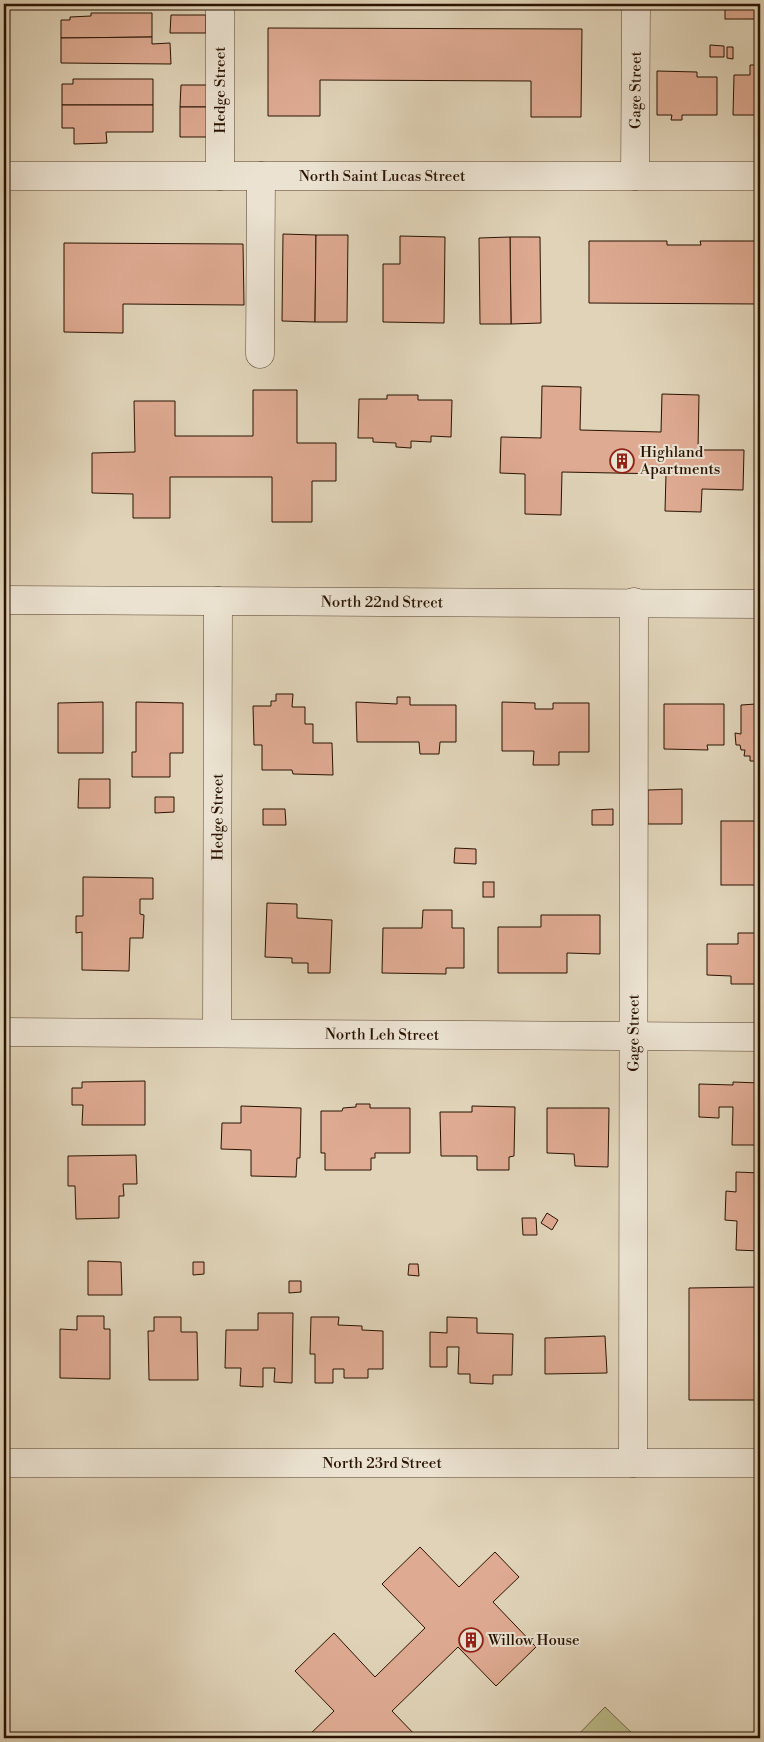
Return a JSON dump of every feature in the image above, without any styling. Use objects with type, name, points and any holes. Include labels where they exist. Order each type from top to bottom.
[{"type":"street","name":"Hedge Street","points":[[220,4],[220,176]]},
{"type":"street","name":"Gage Street","points":[[635,176],[636,4]]},
{"type":"street","name":"North Saint Lucas Street","points":[[4,176],[760,176]]},
{"type":"street","points":[[260,354],[262,176]]},
{"type":"street","name":"North 22nd Street","points":[[4,600],[760,604]]},
{"type":"street","name":"Hedge Street","points":[[217,1033],[218,601]]},
{"type":"street","name":"Gage Street","points":[[633,1463],[634,602]]},
{"type":"street","name":"North Leh Street","points":[[4,1032],[760,1036]]},
{"type":"street","name":"North 23rd Street","points":[[4,1463],[760,1463]]},
{"type":"green space","points":[[605,1707],[637,1738],[575,1738]]},
{"type":"building","points":[[725,4],[760,4],[760,19],[725,19]]},
{"type":"building","points":[[91,13],[152,13],[152,37],[61,38],[61,20],[70,20],[70,17],[91,16]]},
{"type":"building","points":[[171,15],[206,15],[206,33],[170,33]]},
{"type":"building","points":[[268,28],[582,29],[581,117],[531,117],[531,81],[320,80],[320,116],[268,116]]},
{"type":"building","points":[[152,37],[152,44],[170,43],[171,64],[61,63],[61,38]]},
{"type":"building","points":[[710,45],[724,46],[724,57],[710,57]]},
{"type":"building","points":[[727,47],[733,47],[733,59],[727,58]]},
{"type":"building","points":[[750,65],[760,65],[760,115],[733,115],[734,75],[750,75]]},
{"type":"building","points":[[657,71],[697,72],[697,77],[717,77],[717,115],[682,115],[682,120],[671,120],[672,115],[657,115]]},
{"type":"building","points":[[73,79],[153,79],[153,105],[62,105],[62,84],[73,84]]},
{"type":"building","points":[[181,85],[209,85],[209,107],[180,107]]},
{"type":"building","points":[[62,105],[153,105],[153,132],[106,132],[107,143],[74,144],[74,128],[62,128]]},
{"type":"building","points":[[180,107],[209,107],[210,137],[180,137]]},
{"type":"building","points":[[283,234],[316,235],[315,322],[282,321]]},
{"type":"building","points":[[316,235],[348,235],[347,322],[315,322]]},
{"type":"building","points":[[400,236],[445,237],[444,323],[383,322],[383,264],[400,264]]},
{"type":"building","points":[[510,237],[540,237],[541,323],[511,324]]},
{"type":"building","points":[[510,237],[511,324],[480,324],[479,238]]},
{"type":"building","points":[[589,241],[667,241],[667,245],[701,245],[700,241],[760,241],[760,304],[589,303]]},
{"type":"building","points":[[64,243],[243,244],[244,305],[123,304],[123,333],[64,332]]},
{"type":"building","name":"Highland Apartments","points":[[542,386],[581,387],[580,430],[661,432],[662,394],[699,395],[698,450],[744,450],[743,490],[702,489],[701,512],[665,511],[666,474],[562,472],[561,515],[525,514],[525,474],[500,473],[501,437],[541,438]]},
{"type":"building","points":[[253,390],[297,390],[297,443],[336,443],[336,481],[312,481],[312,522],[272,522],[272,477],[170,477],[170,518],[133,518],[133,494],[92,493],[92,453],[135,452],[134,401],[175,401],[175,436],[253,436]]},
{"type":"building","points":[[387,395],[418,395],[418,400],[452,400],[451,437],[431,436],[431,442],[411,441],[411,448],[396,447],[396,443],[373,442],[373,438],[358,438],[359,399],[387,399]]},
{"type":"building","points":[[276,694],[293,694],[292,707],[305,707],[305,724],[313,724],[313,743],[332,743],[333,775],[293,774],[292,770],[262,770],[262,745],[254,745],[253,706],[271,706],[271,701],[276,701]]},
{"type":"building","points":[[397,697],[410,697],[410,705],[456,705],[456,742],[440,742],[439,754],[420,754],[419,742],[357,742],[356,702],[397,704]]},
{"type":"building","points":[[756,697],[760,697],[760,761],[750,761],[750,756],[744,756],[745,750],[741,750],[740,745],[736,745],[735,733],[741,734],[741,705],[756,704]]},
{"type":"building","points":[[103,702],[103,753],[58,753],[58,703]]},
{"type":"building","points":[[136,702],[183,703],[183,753],[170,753],[170,777],[132,777],[132,752],[136,752]]},
{"type":"building","points":[[502,702],[535,703],[535,709],[553,709],[553,703],[589,703],[589,752],[559,752],[559,765],[533,765],[534,751],[502,751]]},
{"type":"building","points":[[664,704],[724,704],[724,745],[707,745],[708,750],[664,749]]},
{"type":"building","points":[[79,779],[110,779],[110,808],[78,808]]},
{"type":"building","points":[[682,789],[682,824],[648,824],[648,790]]},
{"type":"building","points":[[155,797],[174,797],[174,812],[155,813]]},
{"type":"building","points":[[263,809],[285,809],[286,825],[263,825]]},
{"type":"building","points":[[613,809],[613,825],[592,825],[592,810]]},
{"type":"building","points":[[721,821],[760,821],[760,885],[721,885]]},
{"type":"building","points":[[455,848],[476,849],[476,864],[454,863]]},
{"type":"building","points":[[83,877],[153,878],[153,899],[140,899],[140,914],[144,915],[143,938],[130,938],[129,971],[82,970],[82,932],[76,933],[76,916],[83,916]]},
{"type":"building","points":[[483,882],[494,882],[494,897],[483,897]]},
{"type":"building","points":[[267,903],[297,904],[297,918],[332,920],[330,973],[308,973],[308,963],[292,963],[292,958],[265,957]]},
{"type":"building","points":[[423,910],[452,910],[452,928],[464,928],[464,968],[446,968],[446,974],[382,973],[383,928],[422,928]]},
{"type":"building","points":[[541,915],[600,915],[600,954],[567,953],[567,973],[498,973],[498,927],[541,927]]},
{"type":"building","points":[[738,933],[759,933],[760,984],[731,984],[731,976],[707,975],[707,944],[738,944]]},
{"type":"building","points":[[145,1081],[145,1125],[82,1125],[83,1105],[72,1105],[72,1088],[82,1088],[82,1082]]},
{"type":"building","points":[[733,1082],[760,1083],[760,1145],[732,1145],[733,1107],[719,1107],[719,1118],[699,1117],[699,1084],[733,1085]]},
{"type":"building","points":[[356,1104],[370,1104],[370,1108],[410,1108],[410,1153],[375,1153],[375,1158],[371,1158],[371,1170],[325,1170],[325,1153],[321,1153],[321,1111],[342,1111],[343,1108],[356,1107]]},
{"type":"building","points":[[241,1106],[301,1108],[300,1158],[297,1158],[296,1177],[251,1176],[251,1150],[221,1149],[222,1123],[241,1123]]},
{"type":"building","points":[[472,1106],[515,1107],[514,1156],[509,1157],[509,1170],[477,1170],[477,1156],[441,1156],[440,1112],[472,1112]]},
{"type":"building","points":[[547,1108],[609,1108],[608,1167],[575,1166],[574,1154],[547,1153]]},
{"type":"building","points":[[136,1155],[137,1184],[123,1184],[124,1196],[119,1196],[119,1218],[76,1219],[75,1186],[68,1186],[68,1156]]},
{"type":"building","points":[[736,1172],[760,1173],[760,1251],[736,1250],[737,1221],[725,1220],[726,1191],[736,1192]]},
{"type":"building","points":[[547,1213],[558,1220],[552,1230],[541,1223]]},
{"type":"building","points":[[522,1218],[536,1218],[537,1235],[523,1235]]},
{"type":"building","points":[[88,1261],[121,1262],[122,1295],[88,1295]]},
{"type":"building","points":[[193,1262],[204,1262],[204,1274],[193,1275]]},
{"type":"building","points":[[409,1264],[418,1264],[419,1276],[408,1275]]},
{"type":"building","points":[[289,1281],[301,1281],[301,1292],[289,1293]]},
{"type":"building","points":[[760,1287],[760,1400],[689,1400],[689,1288]]},
{"type":"building","points":[[258,1313],[293,1313],[292,1383],[274,1382],[275,1368],[263,1368],[263,1387],[240,1386],[241,1368],[225,1368],[226,1330],[258,1330]]},
{"type":"building","points":[[77,1316],[104,1316],[104,1329],[110,1329],[110,1379],[60,1378],[60,1329],[77,1330]]},
{"type":"building","points":[[154,1317],[181,1317],[181,1332],[197,1332],[198,1380],[149,1380],[148,1331],[154,1331]]},
{"type":"building","points":[[311,1317],[339,1317],[338,1325],[362,1326],[362,1330],[383,1331],[383,1369],[368,1369],[368,1378],[344,1378],[344,1369],[333,1369],[333,1383],[315,1383],[315,1354],[310,1354]]},
{"type":"building","points":[[447,1317],[477,1318],[477,1333],[513,1334],[512,1375],[493,1375],[493,1384],[470,1383],[470,1374],[458,1374],[459,1347],[447,1347],[447,1367],[430,1367],[430,1332],[447,1333]]},
{"type":"building","points":[[605,1336],[607,1373],[545,1374],[545,1338]]},
{"type":"building","name":"Willow House","points":[[420,1547],[459,1587],[495,1552],[519,1577],[493,1602],[536,1647],[496,1686],[458,1647],[392,1711],[418,1738],[306,1738],[334,1711],[295,1671],[334,1633],[375,1677],[425,1628],[382,1584]]},
{"type":"place","name":"Highland Apartments","points":[[622,461]]},
{"type":"place","name":"Willow House","points":[[471,1640]]}]
